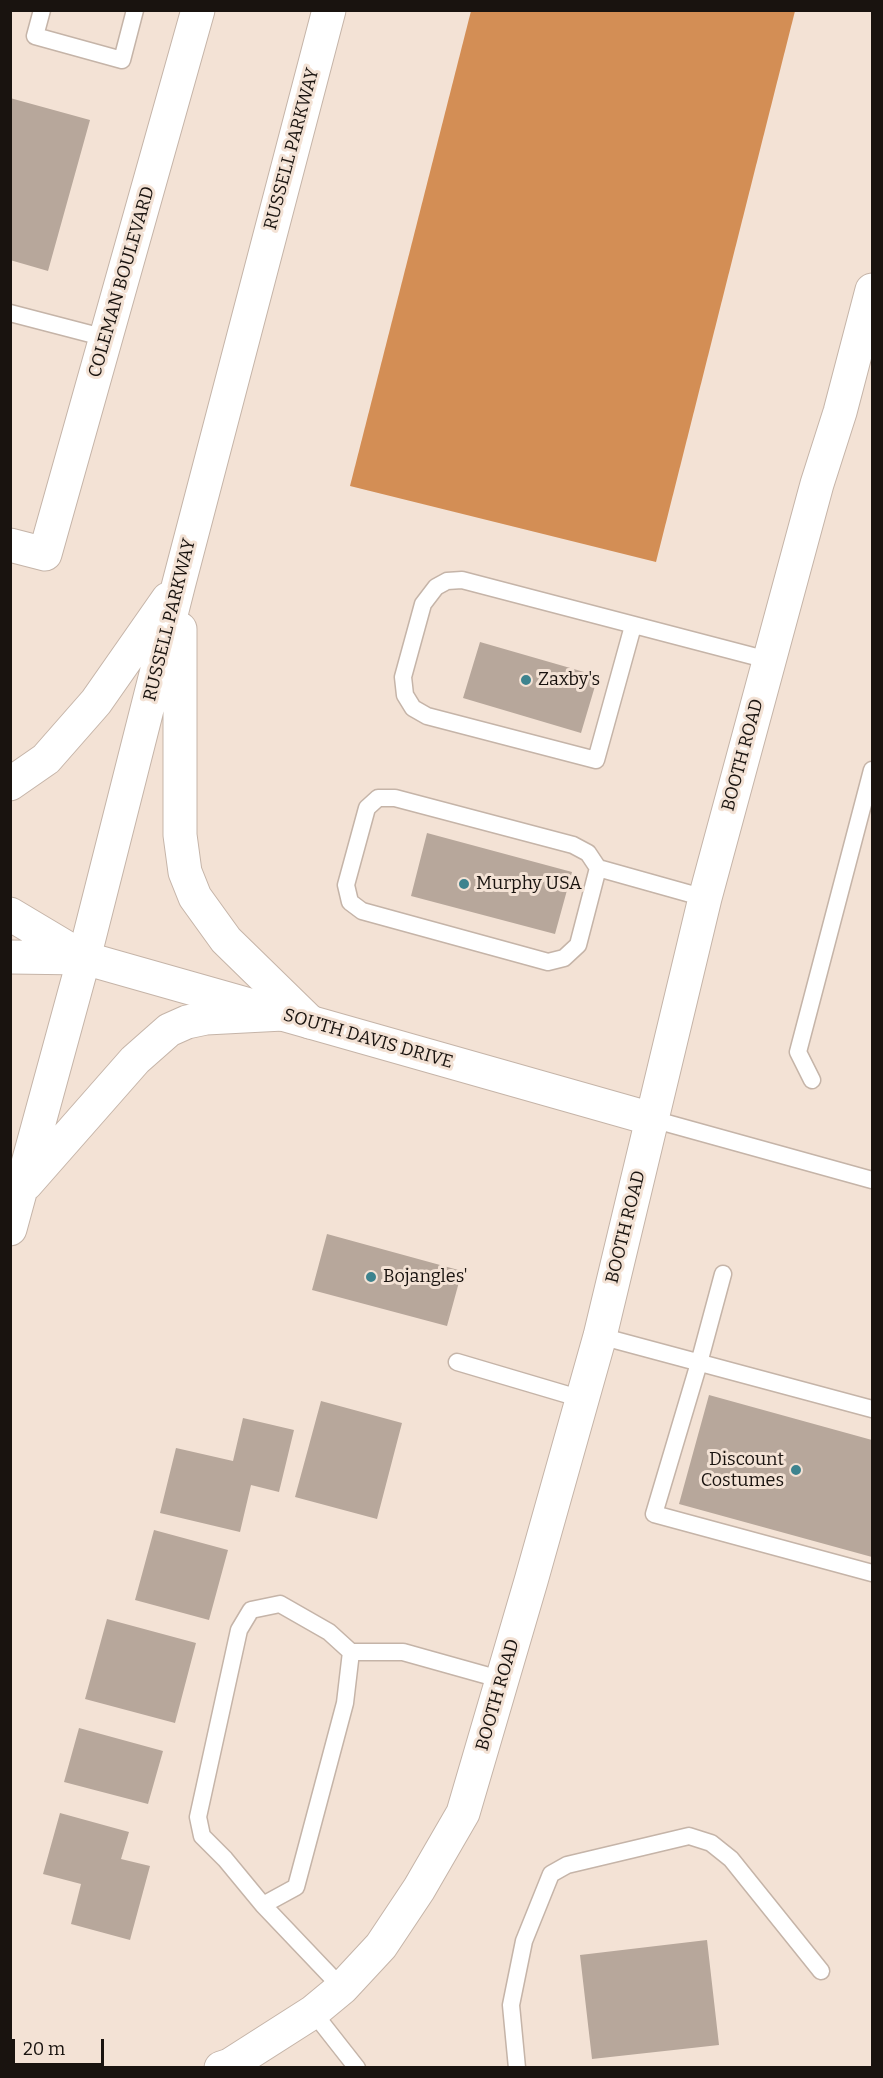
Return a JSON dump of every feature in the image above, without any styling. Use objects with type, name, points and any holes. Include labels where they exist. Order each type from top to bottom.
[{"type":"street","name":"COLEMAN BOULEVARD","points":[[10,545],[45,554],[198,10]]},
{"type":"street","name":"RUSSELL PARKWAY","points":[[10,1229],[84,958],[179,583],[329,10]]},
{"type":"street","name":"BOOTH ROAD","points":[[221,2067],[230,2065],[313,2012],[342,1988],[381,1946],[419,1889],[463,1814],[600,1336],[705,898],[768,660],[873,290]]},
{"type":"street","points":[[10,784],[46,759],[96,702],[179,583]]},
{"type":"street","points":[[179,583],[180,835],[185,872],[195,897],[226,940],[296,1018]]},
{"type":"street","name":"SOUTH DAVIS DRIVE","points":[[10,914],[84,958],[652,1119]]},
{"type":"street","name":"SOUTH DAVIS DRIVE","points":[[10,957],[84,958]]},
{"type":"street","points":[[21,1190],[135,1060],[170,1030],[187,1022],[206,1018],[296,1018]]},
{"type":"lane","points":[[42,10],[35,36],[122,60],[135,10]]},
{"type":"lane","points":[[10,313],[106,338]]},
{"type":"lane","points":[[633,626],[596,760],[427,716],[413,708],[405,694],[403,677],[423,604],[436,587],[447,581],[462,580],[768,660]]},
{"type":"lane","points":[[812,1080],[798,1052],[873,770]]},
{"type":"lane","points":[[598,868],[578,945],[564,958],[548,962],[362,911],[350,902],[346,885],[367,808],[378,798],[395,798],[573,845],[588,853],[598,868],[705,898]]},
{"type":"lane","points":[[652,1119],[873,1180]]},
{"type":"lane","points":[[723,1274],[654,1514],[873,1573]]},
{"type":"lane","points":[[600,1336],[873,1409]]},
{"type":"lane","points":[[457,1362],[582,1400]]},
{"type":"lane","points":[[342,1988],[263,1905],[225,1859],[202,1836],[198,1817],[239,1630],[251,1610],[280,1604],[329,1632],[351,1652],[403,1652],[502,1680]]},
{"type":"lane","points":[[263,1905],[296,1887],[345,1703],[351,1652]]},
{"type":"lane","points":[[517,2067],[511,2005],[524,1941],[551,1874],[567,1865],[689,1836],[711,1843],[731,1859],[821,1971]]},
{"type":"lane","points":[[313,2012],[357,2067]]},
{"type":"shaded area","points":[[471,11],[795,11],[656,562],[350,486]]},
{"type":"building","points":[[10,98],[90,120],[48,271],[10,260]]},
{"type":"building","points":[[480,642],[598,676],[581,733],[463,698]]},
{"type":"building","points":[[427,833],[572,872],[555,934],[411,896]]},
{"type":"building","points":[[327,1234],[462,1271],[447,1326],[312,1290]]},
{"type":"building","points":[[709,1395],[872,1440],[872,1557],[679,1504]]},
{"type":"building","points":[[321,1401],[402,1423],[377,1519],[295,1497]]},
{"type":"building","points":[[243,1418],[294,1430],[279,1492],[251,1485],[240,1532],[160,1513],[176,1448],[233,1461]]},
{"type":"building","points":[[154,1530],[228,1550],[209,1620],[135,1600]]},
{"type":"building","points":[[107,1619],[196,1643],[175,1723],[85,1699]]},
{"type":"building","points":[[79,1728],[163,1751],[148,1804],[64,1782]]},
{"type":"building","points":[[60,1813],[129,1832],[121,1859],[150,1866],[130,1940],[71,1924],[81,1884],[43,1874]]},
{"type":"building","points":[[707,1940],[719,2045],[592,2059],[580,1955]]},
{"type":"place","name":"Zaxby's","points":[[526,680]]},
{"type":"place","name":"Murphy USA","points":[[464,884]]},
{"type":"place","name":"Bojangles'","points":[[371,1277]]},
{"type":"place","name":"Discount Costumes","points":[[796,1470]]}]
